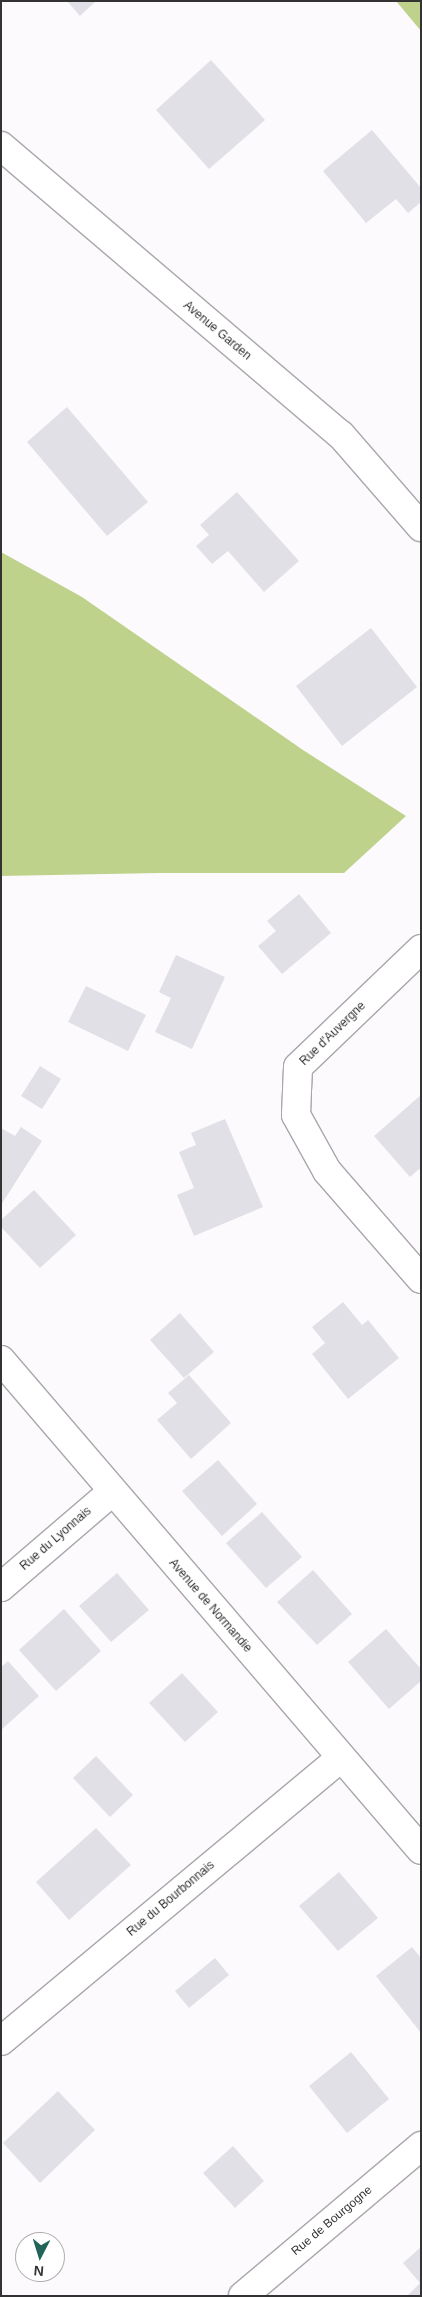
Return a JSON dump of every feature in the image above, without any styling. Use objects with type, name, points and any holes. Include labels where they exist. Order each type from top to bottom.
[{"type":"street","name":"Avenue Garden","points":[[1,146],[341,435],[421,527]]},
{"type":"street","name":"Rue d'Auvergne","points":[[421,949],[298,1067],[296,1115],[327,1171],[421,1279]]},
{"type":"street","name":"Avenue de Normandie","points":[[1,1360],[112,1492],[421,1850]]},
{"type":"street","name":"Rue du Lyonnais","points":[[1,1587],[112,1492]]},
{"type":"street","name":"Rue du Bourbonnais","points":[[1,2041],[341,1758]]},
{"type":"street","name":"Rue de Bourgogne","points":[[243,2296],[421,2146]]},
{"type":"green space","points":[[396,1],[421,1],[421,31]]},
{"type":"green space","points":[[1,552],[82,597],[303,750],[406,816],[344,873],[159,873],[1,876]]},
{"type":"building","points":[[67,1],[96,1],[80,16]]},
{"type":"building","points":[[211,60],[265,120],[209,169],[156,110]]},
{"type":"building","points":[[372,130],[421,188],[421,202],[408,213],[396,199],[366,223],[323,171]]},
{"type":"building","points":[[67,407],[148,502],[107,536],[27,442]]},
{"type":"building","points":[[237,492],[299,561],[264,592],[228,551],[212,564],[196,546],[209,535],[200,525]]},
{"type":"building","points":[[371,628],[417,687],[342,746],[296,686]]},
{"type":"building","points":[[299,894],[331,933],[282,974],[258,946],[276,931],[267,921]]},
{"type":"building","points":[[176,955],[225,977],[192,1049],[155,1032],[171,998],[159,992]]},
{"type":"building","points":[[86,986],[146,1015],[128,1051],[68,1022]]},
{"type":"building","points":[[40,1066],[61,1079],[42,1109],[21,1096]]},
{"type":"building","points":[[421,1095],[421,1171],[419,1169],[410,1177],[374,1136]]},
{"type":"building","points":[[225,1119],[263,1207],[194,1236],[177,1195],[194,1188],[179,1152],[196,1145],[191,1133]]},
{"type":"building","points":[[21,1127],[42,1141],[1,1205],[1,1128],[15,1136]]},
{"type":"building","points":[[34,1190],[76,1235],[40,1268],[1,1227],[1,1220]]},
{"type":"building","points":[[343,1302],[362,1325],[368,1320],[399,1358],[348,1399],[312,1354],[325,1343],[312,1327]]},
{"type":"building","points":[[180,1313],[214,1352],[184,1378],[150,1340]]},
{"type":"building","points":[[189,1375],[231,1423],[191,1459],[157,1420],[177,1403],[168,1393]]},
{"type":"building","points":[[218,1460],[257,1504],[222,1536],[182,1491]]},
{"type":"building","points":[[262,1512],[302,1557],[266,1588],[226,1543]]},
{"type":"building","points":[[313,1570],[352,1614],[317,1645],[277,1602]]},
{"type":"building","points":[[117,1573],[149,1610],[111,1642],[79,1606]]},
{"type":"building","points":[[64,1609],[101,1651],[56,1691],[19,1650]]},
{"type":"building","points":[[386,1629],[421,1669],[421,1681],[389,1709],[348,1662]]},
{"type":"building","points":[[8,1661],[39,1696],[1,1730],[1,1667]]},
{"type":"building","points":[[182,1673],[218,1712],[185,1742],[149,1703]]},
{"type":"building","points":[[96,1756],[133,1795],[110,1817],[73,1778]]},
{"type":"building","points":[[96,1828],[131,1865],[69,1920],[36,1882]]},
{"type":"building","points":[[339,1872],[378,1918],[338,1951],[299,1906]]},
{"type":"building","points":[[412,1947],[421,1958],[421,2033],[376,1976]]},
{"type":"building","points":[[215,1958],[229,1975],[189,2008],[175,1991]]},
{"type":"building","points":[[351,2052],[389,2099],[347,2133],[309,2086]]},
{"type":"building","points":[[58,2091],[95,2130],[40,2183],[3,2143]]},
{"type":"building","points":[[233,2146],[264,2181],[235,2208],[203,2173]]},
{"type":"building","points":[[421,2247],[421,2296],[407,2296],[420,2283],[403,2263]]}]
